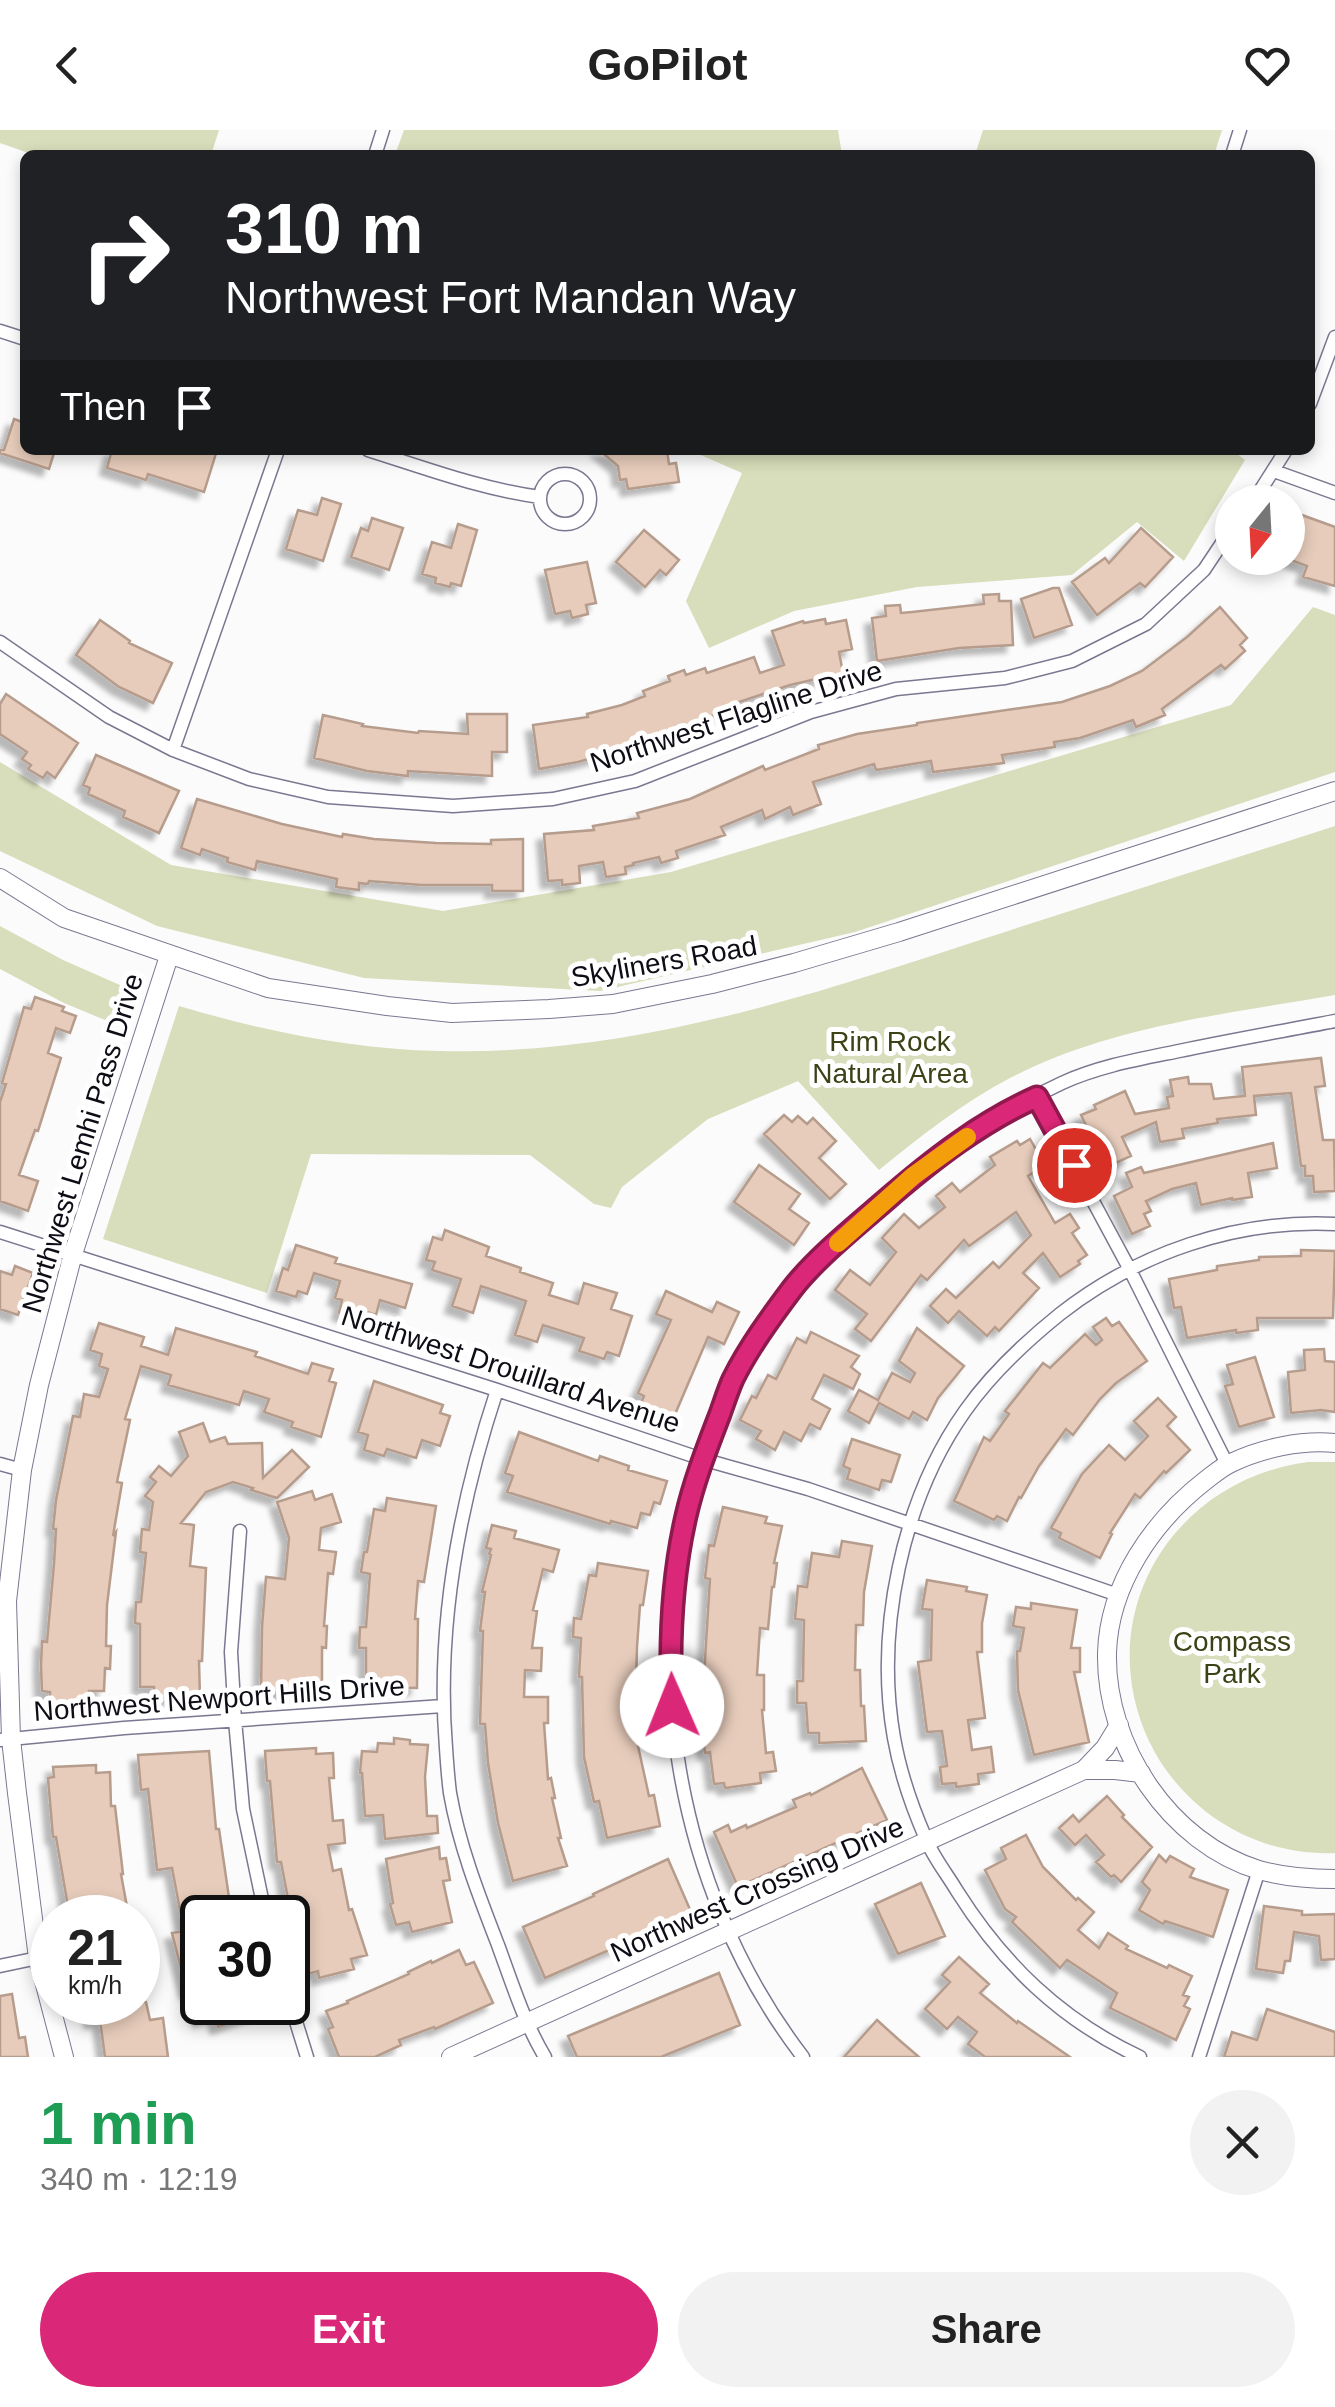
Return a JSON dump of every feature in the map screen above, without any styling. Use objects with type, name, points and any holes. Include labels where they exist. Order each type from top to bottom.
[{"type":"street","points":[[1315,391],[1335,337]]},
{"type":"street","points":[[173,750],[276,455]]},
{"type":"street","points":[[384,455],[474,484],[540,497]]},
{"type":"street","points":[[1265,485],[1283,455]]},
{"type":"street","points":[[1274,471],[1335,493]]},
{"type":"street","points":[[568,474],[587,486],[590,502],[584,516],[563,524],[549,518],[540,497],[546,482],[568,474]]},
{"type":"street","name":"Northwest Flagline Drive","points":[[0,642],[109,717],[173,750],[250,779],[328,796],[452,806],[553,798],[635,781],[811,712],[896,688],[1006,678],[1072,661],[1146,624],[1204,570],[1215,554]]},
{"type":"street","name":"Skyliners Road","points":[[0,878],[64,918],[268,988],[452,1012],[614,1004],[744,977],[824,955],[1335,791]]},
{"type":"street","name":"Northwest Lemhi Pass Drive","points":[[30,1905],[5,1739],[7,1602],[22,1470],[72,1254],[169,956]]},
{"type":"street","points":[[803,2057],[780,2028],[717,1907],[692,1827],[674,1734],[672,1624],[686,1517],[702,1459],[734,1379],[762,1330],[795,1286],[858,1224],[913,1176],[1012,1108],[1063,1082],[1098,1070],[1335,1021]]},
{"type":"street","points":[[1037,1097],[1130,1268],[1228,1464]]},
{"type":"street","points":[[1140,2057],[1072,2017],[1020,1972],[980,1928],[927,1843],[894,1738],[889,1696],[893,1593],[911,1523],[944,1444],[987,1383],[1066,1310],[1089,1291],[1130,1268],[1224,1234],[1298,1222],[1335,1224]]},
{"type":"street","name":"Northwest Drouillard Avenue","points":[[0,1232],[702,1459],[808,1489],[1118,1595]]},
{"type":"street","points":[[497,1390],[477,1450],[454,1559],[444,1644],[442,1706],[450,1792],[463,1848],[528,2022],[545,2057]]},
{"type":"street","points":[[1335,1443],[1302,1443],[1228,1464],[1170,1511],[1126,1576],[1112,1617],[1107,1653],[1109,1687],[1119,1725],[1140,1773],[1161,1804],[1186,1828],[1259,1870],[1335,1879]]},
{"type":"street","points":[[0,1464],[22,1470]]},
{"type":"street","points":[[240,1532],[231,1652],[243,1809],[261,1895]]},
{"type":"street","name":"Northwest Newport Hills Drive","points":[[5,1739],[442,1706]]},
{"type":"street","name":"Northwest Crossing Drive","points":[[451,2057],[1084,1770],[1105,1748],[1119,1725]]},
{"type":"street","name":"Northwest Crossing Drive","points":[[1084,1770],[1140,1773]]},
{"type":"street","points":[[1198,2057],[1259,1870]]},
{"type":"street","points":[[0,1966],[30,1960]]},
{"type":"street","name":"Northwest Lemhi Pass Drive","points":[[56,2025],[64,2057]]},
{"type":"street","points":[[297,2025],[307,2057]]},
{"type":"green space","points":[[0,130],[219,130],[213,150],[20,150],[0,143]]},
{"type":"green space","points":[[404,130],[838,130],[841,150],[397,150]]},
{"type":"green space","points":[[983,130],[1222,130],[1216,150],[977,150]]},
{"type":"green space","points":[[701,455],[1238,455],[1245,460],[1230,485],[1215,485],[1215,510],[1184,561],[1137,522],[1072,575],[917,587],[794,611],[709,648],[686,601],[742,473]]},
{"type":"green space","points":[[1313,607],[1335,615],[1335,772],[855,932],[600,991],[364,978],[157,926],[0,851],[0,762],[171,865],[443,911],[671,872],[1231,705]]},
{"type":"green space","name":"Rim Rock Natural Area","points":[[1335,826],[1335,995],[1169,1024],[1048,1060],[975,1098],[879,1170],[798,1081],[708,1119],[622,1187],[611,1208],[594,1204],[530,1155],[311,1154],[267,1293],[103,1239],[179,1006],[275,1031],[373,1047],[509,1050],[579,1044],[716,1019],[850,982]]},
{"type":"green space","points":[[0,926],[129,989],[117,1025],[64,1003],[0,969]]},
{"type":"green space","name":"Compass Park","points":[[1308,1462],[1335,1462],[1335,1853],[1289,1850],[1260,1841],[1219,1821],[1198,1805],[1162,1764],[1149,1741],[1133,1693],[1130,1646],[1138,1602],[1156,1561],[1183,1525],[1218,1495],[1260,1474]]},
{"type":"building","points":[[14,419],[20,421],[20,455],[53,455],[49,469],[0,453]]},
{"type":"building","points":[[111,455],[215,455],[204,492],[148,474],[146,480],[107,468]]},
{"type":"building","points":[[605,455],[668,455],[669,464],[676,463],[679,482],[628,489],[626,479],[620,480],[618,466]]},
{"type":"building","points":[[322,498],[341,504],[323,561],[286,549],[298,510],[317,515]]},
{"type":"building","points":[[1305,516],[1335,527],[1335,586],[1303,577],[1307,566]]},
{"type":"building","points":[[372,518],[403,528],[389,570],[351,557],[361,528],[368,531]]},
{"type":"building","points":[[458,524],[477,530],[461,586],[451,583],[450,587],[422,574],[432,542],[451,548]]},
{"type":"building","points":[[1141,528],[1173,557],[1145,587],[1140,583],[1097,615],[1072,582],[1105,558],[1109,563]]},
{"type":"building","points":[[644,530],[679,560],[666,575],[660,570],[645,587],[616,562]]},
{"type":"building","points":[[587,562],[596,603],[586,605],[588,614],[572,618],[570,611],[555,614],[545,570]]},
{"type":"building","points":[[1059,588],[1072,625],[1034,638],[1021,599]]},
{"type":"building","points":[[999,594],[999,601],[1011,601],[1013,645],[959,648],[877,661],[872,618],[886,616],[885,606],[900,605],[901,613],[912,612],[984,604],[983,595]]},
{"type":"building","points":[[1220,607],[1247,638],[1240,645],[1245,651],[1225,669],[1221,665],[1162,709],[1165,715],[1136,727],[1133,720],[1080,738],[1054,742],[1055,747],[1002,755],[1004,763],[933,772],[931,761],[876,770],[874,764],[813,782],[821,804],[793,815],[790,807],[765,819],[762,810],[721,827],[725,835],[676,851],[678,858],[661,863],[659,857],[633,863],[625,867],[626,874],[606,877],[603,862],[579,866],[580,883],[562,885],[562,880],[548,881],[544,834],[594,830],[593,826],[639,818],[637,813],[690,799],[763,766],[765,770],[819,749],[818,745],[857,734],[1062,702],[1110,686],[1142,671]]},
{"type":"building","points":[[825,619],[826,624],[846,620],[852,649],[839,652],[843,673],[790,685],[721,708],[723,712],[635,746],[539,769],[533,725],[588,717],[587,714],[622,705],[645,696],[643,691],[670,681],[668,676],[684,670],[686,675],[705,668],[707,673],[754,657],[760,673],[784,665],[772,631]]},
{"type":"building","points":[[100,620],[129,643],[172,663],[153,703],[119,687],[76,655]]},
{"type":"building","points":[[6,694],[78,743],[55,778],[47,772],[43,778],[28,769],[31,765],[22,759],[27,752],[0,734],[0,704]]},
{"type":"building","points":[[467,714],[507,714],[507,752],[492,752],[492,776],[408,771],[408,776],[314,758],[323,715],[362,726],[468,734]]},
{"type":"building","points":[[96,755],[179,791],[159,833],[123,817],[125,811],[88,794],[90,788],[83,785]]},
{"type":"building","points":[[197,799],[342,837],[343,834],[491,844],[491,840],[523,839],[523,891],[492,891],[492,885],[369,881],[359,883],[359,890],[336,887],[337,879],[257,861],[255,870],[202,849],[200,855],[181,848]]},
{"type":"building","points":[[35,997],[64,1007],[62,1011],[76,1016],[70,1033],[56,1028],[48,1053],[61,1058],[38,1131],[35,1130],[19,1175],[38,1181],[28,1211],[0,1201],[0,1102],[24,1007],[31,1009]]},
{"type":"building","points":[[1321,1058],[1325,1086],[1315,1087],[1323,1140],[1334,1140],[1335,1191],[1314,1192],[1313,1176],[1305,1176],[1291,1093],[1254,1096],[1256,1115],[1217,1119],[1218,1123],[1182,1129],[1184,1138],[1160,1142],[1156,1122],[1122,1137],[1131,1156],[1109,1166],[1097,1136],[1092,1138],[1081,1115],[1125,1091],[1135,1114],[1169,1108],[1167,1097],[1173,1096],[1170,1080],[1188,1077],[1189,1084],[1211,1084],[1214,1099],[1245,1096],[1242,1067]]},
{"type":"building","points":[[784,1115],[792,1122],[798,1116],[807,1124],[813,1118],[836,1141],[819,1158],[846,1184],[830,1199],[764,1134]]},
{"type":"building","points":[[1030,1139],[1045,1165],[1028,1176],[1055,1223],[1070,1214],[1079,1228],[1072,1233],[1087,1255],[1078,1261],[1080,1264],[1060,1277],[1043,1253],[1023,1273],[1039,1288],[999,1331],[995,1327],[987,1336],[959,1311],[948,1323],[930,1306],[946,1289],[956,1298],[993,1262],[999,1268],[1031,1235],[1016,1212],[969,1246],[964,1240],[927,1280],[921,1275],[871,1341],[855,1329],[867,1314],[835,1290],[850,1270],[870,1285],[896,1252],[882,1238],[904,1214],[919,1228],[945,1207],[936,1196],[952,1183],[960,1192],[995,1165],[990,1157],[1017,1141],[1020,1145]]},
{"type":"building","points":[[1273,1143],[1277,1168],[1248,1173],[1252,1197],[1201,1205],[1196,1183],[1172,1189],[1146,1201],[1151,1211],[1144,1214],[1150,1226],[1132,1234],[1114,1196],[1132,1187],[1126,1173],[1141,1167],[1144,1173]]},
{"type":"building","points":[[759,1165],[800,1194],[789,1209],[809,1223],[794,1245],[734,1202]]},
{"type":"building","points":[[445,1230],[489,1247],[486,1256],[553,1283],[549,1295],[578,1304],[584,1283],[617,1293],[611,1309],[632,1316],[619,1356],[607,1352],[604,1359],[579,1351],[584,1338],[543,1325],[537,1342],[515,1335],[526,1301],[481,1286],[473,1313],[452,1306],[461,1279],[432,1270],[435,1262],[426,1260],[433,1237],[442,1240]]},
{"type":"building","points":[[296,1245],[337,1258],[335,1263],[412,1284],[405,1308],[380,1300],[376,1315],[358,1309],[355,1318],[339,1313],[342,1300],[335,1298],[340,1281],[314,1273],[307,1294],[298,1291],[296,1297],[276,1291]]},
{"type":"building","points":[[1301,1250],[1335,1251],[1333,1318],[1257,1318],[1258,1330],[1187,1338],[1181,1307],[1174,1308],[1169,1279],[1259,1257],[1301,1256]]},
{"type":"building","points":[[15,1266],[33,1273],[18,1315],[0,1309],[0,1271],[12,1275]]},
{"type":"building","points":[[666,1291],[712,1312],[717,1302],[739,1312],[724,1344],[708,1337],[673,1419],[640,1405],[644,1396],[638,1393],[671,1320],[656,1314]]},
{"type":"building","points":[[1106,1318],[1112,1326],[1119,1322],[1147,1361],[1100,1399],[1073,1435],[1066,1429],[1007,1521],[997,1516],[994,1520],[954,1501],[984,1437],[990,1441],[1009,1414],[1005,1411],[1043,1363],[1050,1368],[1085,1334],[1096,1345],[1102,1340],[1093,1327]]},
{"type":"building","points":[[99,1323],[144,1337],[141,1346],[168,1355],[176,1328],[257,1352],[255,1356],[308,1374],[312,1363],[333,1369],[329,1381],[336,1383],[321,1437],[264,1412],[269,1399],[244,1391],[239,1405],[168,1385],[171,1375],[141,1366],[125,1419],[130,1420],[117,1482],[122,1483],[107,1605],[110,1669],[105,1668],[104,1691],[89,1691],[89,1704],[50,1702],[50,1692],[42,1691],[41,1666],[42,1641],[47,1642],[56,1500],[73,1416],[80,1417],[84,1394],[99,1397],[108,1369],[99,1366],[102,1354],[90,1350]]},
{"type":"building","points":[[917,1328],[964,1366],[938,1398],[927,1420],[913,1412],[909,1419],[879,1403],[869,1423],[848,1411],[859,1390],[878,1400],[892,1373],[910,1382],[915,1373],[899,1361]]},
{"type":"building","points":[[811,1332],[859,1356],[851,1367],[860,1374],[853,1389],[824,1375],[812,1399],[830,1409],[820,1429],[810,1424],[801,1441],[784,1432],[775,1450],[756,1439],[761,1431],[740,1420],[768,1375],[776,1379],[797,1338],[806,1343]]},
{"type":"building","points":[[1324,1349],[1325,1361],[1335,1362],[1335,1412],[1291,1413],[1288,1372],[1305,1370],[1304,1350]]},
{"type":"building","points":[[1255,1357],[1274,1417],[1239,1427],[1225,1386],[1233,1384],[1227,1365]]},
{"type":"building","points":[[374,1381],[443,1405],[440,1413],[450,1416],[440,1446],[422,1440],[416,1458],[387,1449],[384,1456],[364,1450],[368,1435],[358,1432]]},
{"type":"building","points":[[1158,1398],[1176,1417],[1167,1426],[1190,1450],[1140,1498],[1135,1494],[1110,1533],[1100,1558],[1059,1538],[1061,1533],[1051,1528],[1082,1474],[1109,1445],[1125,1460],[1148,1436],[1134,1421]]},
{"type":"building","points":[[203,1423],[210,1442],[225,1437],[228,1444],[262,1443],[263,1478],[292,1450],[309,1467],[277,1498],[233,1482],[206,1492],[181,1523],[194,1525],[190,1566],[206,1568],[200,1698],[154,1698],[154,1687],[140,1687],[140,1624],[135,1623],[146,1553],[140,1552],[142,1529],[149,1530],[153,1502],[145,1496],[156,1482],[150,1477],[159,1466],[171,1476],[188,1456],[179,1432]]},
{"type":"building","points":[[519,1432],[667,1481],[660,1504],[654,1502],[650,1515],[641,1513],[637,1528],[611,1521],[610,1524],[507,1492],[513,1476],[505,1473]]},
{"type":"building","points":[[852,1439],[900,1455],[891,1482],[882,1480],[879,1490],[847,1479],[850,1469],[843,1466]]},
{"type":"building","points":[[312,1491],[315,1500],[332,1494],[341,1522],[321,1528],[319,1550],[336,1552],[333,1574],[328,1573],[322,1684],[312,1684],[311,1693],[261,1692],[266,1577],[285,1579],[289,1538],[277,1502]]},
{"type":"building","points":[[387,1498],[436,1506],[424,1582],[418,1581],[417,1688],[366,1687],[366,1648],[359,1648],[360,1627],[366,1627],[370,1574],[361,1572],[364,1552],[374,1509],[385,1511]]},
{"type":"building","points":[[723,1507],[767,1517],[765,1523],[782,1526],[768,1629],[760,1628],[757,1675],[764,1675],[766,1753],[773,1752],[776,1771],[760,1773],[761,1783],[725,1788],[724,1783],[714,1784],[710,1752],[705,1753],[703,1735],[708,1735],[707,1710],[701,1710],[710,1579],[705,1578],[709,1545],[714,1546]]},
{"type":"building","points":[[492,1525],[516,1531],[514,1538],[559,1550],[553,1572],[543,1569],[533,1610],[537,1611],[532,1648],[542,1648],[541,1671],[525,1670],[524,1697],[548,1697],[548,1723],[544,1723],[548,1779],[551,1778],[558,1838],[567,1866],[513,1881],[498,1823],[485,1724],[480,1724],[482,1592],[491,1555],[491,1549],[486,1548]]},
{"type":"building","points":[[842,1541],[872,1546],[863,1625],[856,1625],[855,1670],[860,1670],[866,1741],[819,1743],[819,1733],[808,1733],[806,1703],[797,1703],[797,1681],[803,1681],[804,1620],[795,1619],[798,1586],[807,1587],[812,1553],[839,1557]]},
{"type":"building","points":[[598,1563],[648,1571],[640,1605],[637,1647],[636,1684],[644,1684],[645,1715],[640,1715],[642,1745],[638,1746],[660,1826],[607,1838],[584,1757],[581,1638],[573,1637],[574,1618],[581,1619],[589,1575],[596,1576]]},
{"type":"building","points":[[927,1580],[987,1595],[982,1652],[977,1652],[985,1718],[968,1720],[972,1750],[991,1747],[994,1772],[978,1774],[979,1784],[942,1784],[940,1767],[947,1766],[942,1731],[927,1732],[918,1662],[931,1660],[932,1610],[922,1609]]},
{"type":"building","points":[[1031,1603],[1077,1610],[1071,1648],[1080,1648],[1080,1672],[1074,1672],[1089,1742],[1034,1755],[1018,1690],[1017,1651],[1024,1628],[1013,1626],[1016,1607],[1031,1609]]},
{"type":"building","points":[[394,1738],[428,1745],[427,1816],[437,1816],[438,1833],[385,1839],[383,1815],[365,1816],[360,1773],[362,1751],[377,1752],[378,1743],[394,1744]]},
{"type":"building","points":[[316,1748],[316,1754],[333,1753],[334,1778],[329,1778],[333,1821],[343,1820],[345,1843],[328,1845],[333,1871],[341,1869],[349,1910],[352,1909],[367,1955],[351,1959],[354,1969],[319,1978],[318,1971],[310,1973],[310,1895],[287,1895],[281,1862],[277,1862],[265,1751]]},
{"type":"building","points":[[209,1751],[216,1829],[229,1895],[180,1895],[180,1910],[172,1868],[157,1870],[148,1789],[141,1790],[138,1755]]},
{"type":"building","points":[[96,1765],[96,1773],[110,1772],[111,1806],[115,1806],[125,1895],[66,1895],[53,1837],[48,1778],[54,1777],[53,1767]]},
{"type":"building","points":[[862,1768],[887,1820],[738,1887],[714,1832],[728,1825],[731,1832],[746,1825],[747,1828],[796,1807],[793,1800],[811,1795]]},
{"type":"building","points":[[1107,1796],[1152,1847],[1121,1882],[1096,1862],[1104,1855],[1086,1835],[1075,1845],[1059,1828],[1073,1815],[1079,1822]]},
{"type":"building","points":[[1026,1835],[1043,1867],[1094,1912],[1078,1930],[1099,1948],[1108,1933],[1128,1946],[1126,1949],[1192,1976],[1183,1995],[1189,1997],[1184,2006],[1190,2009],[1176,2040],[1110,2008],[1117,1993],[1067,1960],[1060,1968],[1012,1922],[1016,1917],[1005,1909],[985,1870],[1006,1859],[1001,1848]]},
{"type":"building","points":[[439,1847],[440,1859],[446,1858],[450,1880],[443,1881],[452,1922],[412,1932],[409,1922],[396,1925],[386,1859]]},
{"type":"building","points":[[1159,1855],[1166,1862],[1170,1856],[1194,1869],[1190,1877],[1228,1890],[1213,1937],[1165,1921],[1163,1924],[1139,1910],[1150,1890],[1142,1882]]},
{"type":"building","points":[[668,1859],[692,1914],[545,1978],[523,1927]]},
{"type":"building","points":[[921,1883],[945,1936],[898,1954],[875,1904]]},
{"type":"building","points":[[1264,1906],[1302,1911],[1302,1915],[1335,1914],[1335,1959],[1321,1960],[1319,1936],[1294,1932],[1290,1961],[1285,1961],[1283,1973],[1256,1969]]},
{"type":"building","points":[[180,1932],[180,1964],[172,1933]]},
{"type":"building","points":[[459,1950],[466,1965],[474,1962],[493,2003],[399,2040],[401,2045],[375,2057],[339,2057],[326,2011]]},
{"type":"building","points":[[959,1957],[989,1984],[980,1993],[1017,2023],[1070,2057],[985,2057],[968,2044],[977,2032],[958,2017],[947,2029],[925,2009],[950,1982],[942,1975]]},
{"type":"building","points":[[719,1973],[740,2025],[661,2057],[577,2057],[568,2036]]},
{"type":"building","points":[[12,1994],[19,2038],[25,2037],[28,2057],[0,2057],[0,1996]]},
{"type":"building","points":[[1267,2009],[1335,2032],[1335,2057],[1224,2057],[1232,2032],[1257,2040]]},
{"type":"building","points":[[163,2018],[168,2057],[105,2057],[101,2025],[160,2025]]},
{"type":"building","points":[[877,2020],[898,2039],[919,2057],[844,2057]]},
{"type":"slow traffic","points":[[838,1243],[913,1176],[967,1137]]},
{"type":"route","points":[[672,1706],[672,1624],[686,1517],[702,1459],[734,1379],[762,1330],[795,1286],[858,1224],[913,1176],[1012,1108],[1037,1097],[1074,1165]]}]
